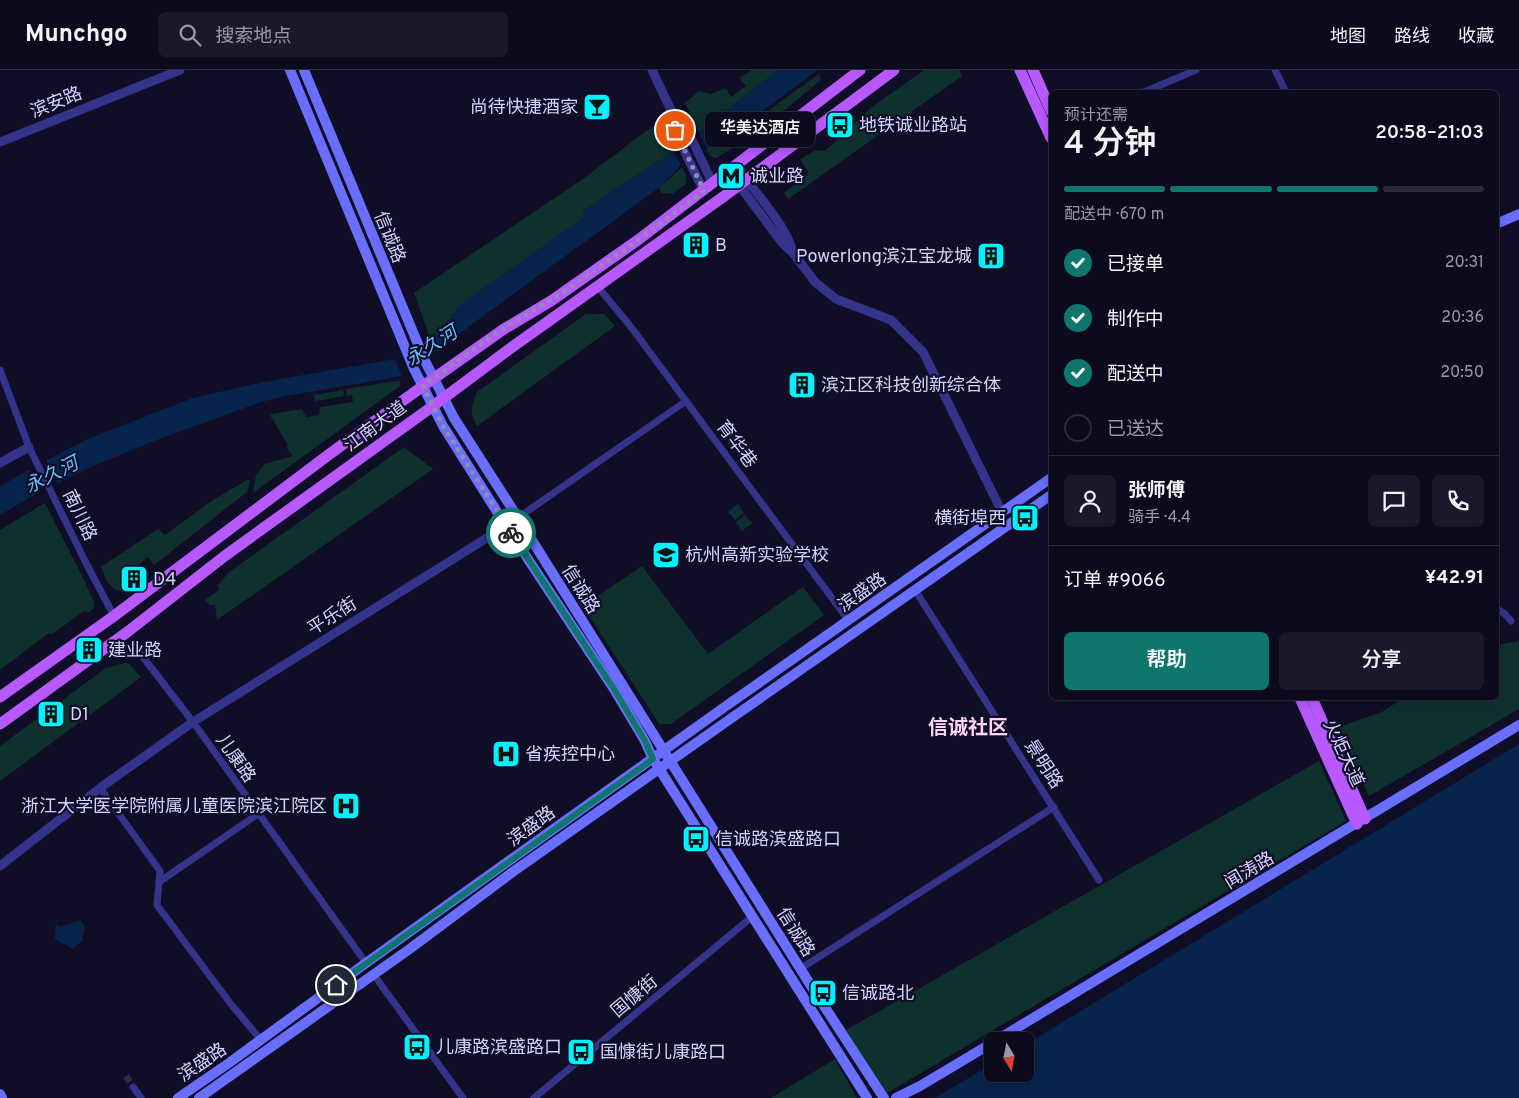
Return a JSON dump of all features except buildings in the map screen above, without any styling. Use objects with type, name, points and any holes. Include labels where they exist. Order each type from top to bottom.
[{"type":"main road","name":"信诚路","points":[[290,70],[414,369],[443,426],[506,526],[614,689],[645,741],[653,759],[867,1098]]},
{"type":"main road","name":"信诚路","points":[[304,70],[425,361],[454,418],[800,969],[884,1098]]},
{"type":"main road","name":"江南大道","points":[[0,697],[114,616],[434,378],[504,328],[558,296],[638,240],[860,70]]},
{"type":"main road","name":"江南大道","points":[[0,724],[126,633],[226,554],[743,183],[894,70]]},
{"type":"main road","points":[[1020,70],[1049,134]]},
{"type":"main road","points":[[1033,70],[1049,106]]},
{"type":"main road","points":[[1499,223],[1519,214]]},
{"type":"main road","points":[[1499,227],[1519,219]]},
{"type":"main road","name":"滨盛路","points":[[178,1098],[1049,479]]},
{"type":"main road","name":"滨盛路","points":[[199,1098],[374,975],[514,871],[1049,495]]},
{"type":"main road","name":"火炬大道","points":[[1301,700],[1361,821]]},
{"type":"main road","name":"火炬大道","points":[[1313,700],[1361,821]]},
{"type":"main road","name":"闻涛路","points":[[1011,1032],[1519,725]]},
{"type":"main road","name":"闻涛路","points":[[896,1098],[984,1048]]},
{"type":"main road","points":[[0,1094],[2,1098]]},
{"type":"street","name":"滨安路","points":[[0,142],[180,70]]},
{"type":"street","points":[[652,70],[670,108],[687,131],[705,167],[709,187]]},
{"type":"street","points":[[1148,90],[1186,72],[1196,70]]},
{"type":"street","points":[[1275,70],[1285,90]]},
{"type":"street","points":[[670,108],[675,130],[695,174],[709,187]]},
{"type":"street","points":[[743,183],[783,244],[793,253],[816,282],[836,299],[891,320],[923,352],[1002,512]]},
{"type":"street","name":"育华巷","points":[[598,287],[631,327],[849,621]]},
{"type":"street","name":"南川路","points":[[0,370],[30,446],[86,563],[114,616]]},
{"type":"street","name":"平乐街","points":[[0,866],[100,788],[193,722],[506,526],[686,401]]},
{"type":"street","points":[[0,463],[30,446]]},
{"type":"street","name":"景明路","points":[[915,590],[1100,880]]},
{"type":"street","points":[[1499,610],[1511,621]]},
{"type":"street","name":"儿康路","points":[[133,644],[193,722],[366,963]]},
{"type":"street","points":[[100,788],[160,870],[157,905],[230,1003],[262,1040]]},
{"type":"street","points":[[800,969],[1054,807]]},
{"type":"street","points":[[159,882],[258,814]]},
{"type":"street","name":"国慷街","points":[[534,1098],[752,916]]},
{"type":"street","points":[[374,975],[463,1098]]},
{"type":"street","points":[[133,1087],[141,1098]]},
{"type":"green space","points":[[752,70],[778,70],[699,132],[685,103],[699,91],[711,94],[726,88],[731,97],[746,86],[739,78]]},
{"type":"green space","points":[[924,70],[959,70],[962,76],[788,199],[784,193],[809,173],[800,159],[816,150],[825,151],[872,107]]},
{"type":"green space","points":[[819,74],[821,80],[736,146],[736,134]]},
{"type":"green space","points":[[669,114],[680,148],[582,213],[585,217],[459,306],[450,319],[430,338],[414,293],[580,181]]},
{"type":"green space","points":[[732,135],[733,148],[716,158],[710,156],[706,148]]},
{"type":"green space","points":[[682,167],[686,175],[686,184],[672,194],[662,193],[659,188]]},
{"type":"green space","points":[[586,314],[604,314],[615,326],[477,426],[472,409],[477,392]]},
{"type":"green space","points":[[400,381],[400,386],[253,493],[256,475],[265,464],[293,456],[286,447],[288,445],[271,414],[302,409],[306,417],[319,415],[320,407],[353,402],[352,395],[347,396],[346,389]]},
{"type":"green space","points":[[343,390],[344,396],[315,401],[314,395]]},
{"type":"green space","points":[[404,447],[433,469],[217,620],[215,605],[210,605],[205,600],[219,590],[218,585],[229,572]]},
{"type":"green space","points":[[250,480],[247,492],[154,565],[148,557],[138,565],[128,565],[132,572],[123,578],[128,586],[122,591],[108,583],[101,567],[158,529],[165,535],[213,500]]},
{"type":"green space","points":[[45,503],[85,582],[94,602],[94,608],[89,612],[84,611],[51,635],[49,633],[0,670],[0,530]]},
{"type":"green space","points":[[738,504],[744,513],[735,520],[728,512]]},
{"type":"green space","points":[[745,515],[752,523],[742,531],[736,522]]},
{"type":"green space","points":[[642,566],[708,654],[803,587],[824,615],[671,724],[659,724],[583,606]]},
{"type":"green space","points":[[1519,641],[1519,709],[1369,796],[1336,728],[1382,712],[1400,700],[1499,700],[1499,646]]},
{"type":"green space","points":[[128,663],[141,677],[0,781],[0,746],[106,668]]},
{"type":"green space","points":[[1319,761],[1346,821],[990,1032],[984,1032],[984,1036],[887,1093],[846,1030]]},
{"type":"green space","points":[[835,1059],[857,1098],[771,1098]]},
{"type":"water","name":"永久河","points":[[778,70],[818,70],[731,134],[704,148],[680,166],[660,187],[402,376],[261,402],[154,441],[93,466],[38,493],[0,515],[0,486],[88,439],[193,398],[264,382],[395,359],[430,338],[450,319],[459,306],[584,217],[582,213],[620,186],[670,155]]},
{"type":"water","points":[[1519,744],[1519,1098],[935,1098],[984,1069],[984,1082],[1034,1082],[1034,1040]]},
{"type":"water","points":[[80,920],[85,928],[82,936],[83,940],[73,949],[55,939],[56,924],[63,926]]},
{"type":"pier","points":[[698,130],[707,149],[682,168],[673,150]]},
{"type":"pier","points":[[429,336],[436,354],[402,377],[394,358]]},
{"type":"pier","points":[[45,458],[59,485],[41,494],[28,467]]},
{"type":"tunnel","points":[[126,1076],[133,1087]]},
{"type":"way so far","points":[[511,533],[443,426],[423,386],[504,328],[551,301],[704,191],[675,130]]},
{"type":"place","name":"尚待快捷酒家","points":[[597,107]]},
{"type":"place","name":"地铁诚业路站","points":[[840,125]]},
{"type":"place","name":"华美达酒店","points":[[675,130]]},
{"type":"place","name":"诚业路","points":[[731,176]]},
{"type":"place","name":"B","points":[[696,245]]},
{"type":"place","name":"Powerlong滨江宝龙城","points":[[991,256]]},
{"type":"place","name":"滨江区科技创新综合体","points":[[802,385]]},
{"type":"place","name":"横街埠西","points":[[1025,518]]},
{"type":"place","name":"杭州高新实验学校","points":[[666,555]]},
{"type":"place","name":"D4","points":[[134,579]]},
{"type":"place","name":"建业路","points":[[89,650]]},
{"type":"place","name":"D1","points":[[51,714]]},
{"type":"place","name":"省疾控中心","points":[[506,754]]},
{"type":"place","name":"浙江大学医学院附属儿童医院滨江院区","points":[[346,806]]},
{"type":"place","name":"信诚路滨盛路口","points":[[696,839]]},
{"type":"place","name":"信诚路北","points":[[823,993]]},
{"type":"place","name":"儿康路滨盛路口","points":[[417,1047]]},
{"type":"place","name":"国慷街儿康路口","points":[[581,1052]]},
{"type":"district","name":"信诚社区","points":[[968,727]]},
{"type":"route","points":[[336,985],[653,759],[645,741],[614,689],[511,533]]}]
